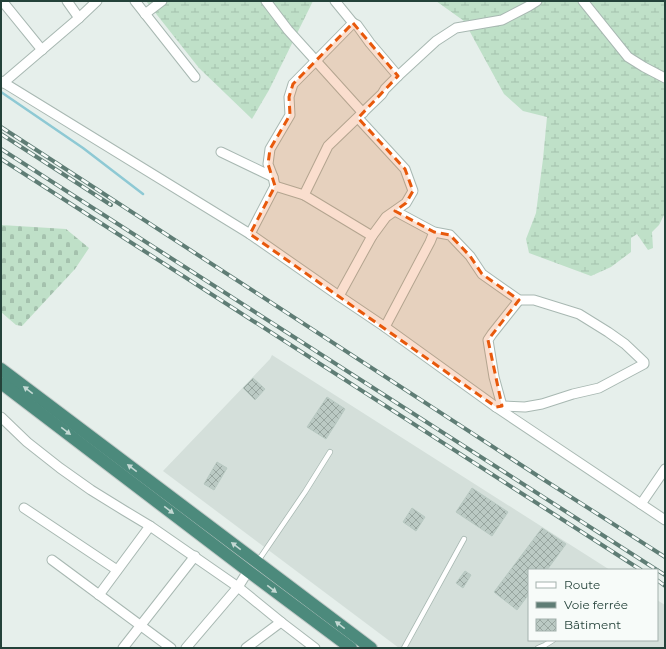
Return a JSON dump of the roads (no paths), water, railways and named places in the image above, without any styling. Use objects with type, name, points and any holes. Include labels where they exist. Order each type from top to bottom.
[{"type":"highway","points":[[1,369],[253,567],[351,648]]},
{"type":"highway","points":[[1,382],[253,567],[371,648]]},
{"type":"street","points":[[3,1],[42,50]]},
{"type":"street","points":[[67,1],[80,18]]},
{"type":"street","points":[[97,1],[80,18],[2,82],[250,234],[665,520]]},
{"type":"street","points":[[135,1],[195,77]]},
{"type":"street","points":[[146,14],[162,1]]},
{"type":"street","points":[[266,1],[288,30],[316,60],[405,169],[413,191],[406,203],[386,217],[372,236],[339,296]]},
{"type":"street","points":[[335,1],[353,23],[357,25],[398,76]]},
{"type":"street","points":[[304,195],[328,146],[382,94],[398,76],[436,41],[456,28],[502,20],[538,1]]},
{"type":"street","points":[[582,1],[628,57],[665,78]]},
{"type":"street","points":[[250,234],[274,182],[268,164],[270,149],[290,115],[289,97],[293,84],[353,23]]},
{"type":"street","points":[[221,152],[274,182],[304,195],[372,236]]},
{"type":"street","points":[[395,211],[434,232],[450,235],[470,256],[482,274],[519,300],[534,300],[579,314],[625,344],[644,362],[644,364],[599,388],[573,394],[542,404],[525,407],[499,406]]},
{"type":"street","points":[[385,327],[434,232]]},
{"type":"street","points":[[499,406],[488,340],[519,300]]},
{"type":"street","points":[[1,417],[27,442],[60,468],[96,493],[195,556],[238,587],[316,648]]},
{"type":"street","points":[[641,504],[660,482],[665,469]]},
{"type":"street","points":[[24,508],[117,570]]},
{"type":"street","points":[[98,595],[150,526]]},
{"type":"street","points":[[123,648],[195,556]]},
{"type":"street","points":[[52,560],[171,648]]},
{"type":"street","points":[[186,648],[253,567]]},
{"type":"street","points":[[246,648],[281,622]]},
{"type":"lane","points":[[253,567],[305,492],[330,452]]},
{"type":"lane","points":[[404,648],[464,540]]},
{"type":"lane","points":[[538,648],[551,641]]},
{"type":"waterway","points":[[1,92],[83,148],[143,194]]},
{"type":"railway","points":[[1,127],[665,557]]},
{"type":"railway","points":[[1,134],[111,205]]},
{"type":"railway","points":[[1,149],[655,569]]},
{"type":"railway","points":[[1,159],[639,569]]},
{"type":"railway","points":[[658,571],[665,575]]},
{"type":"railway","points":[[658,581],[665,586]]}]
